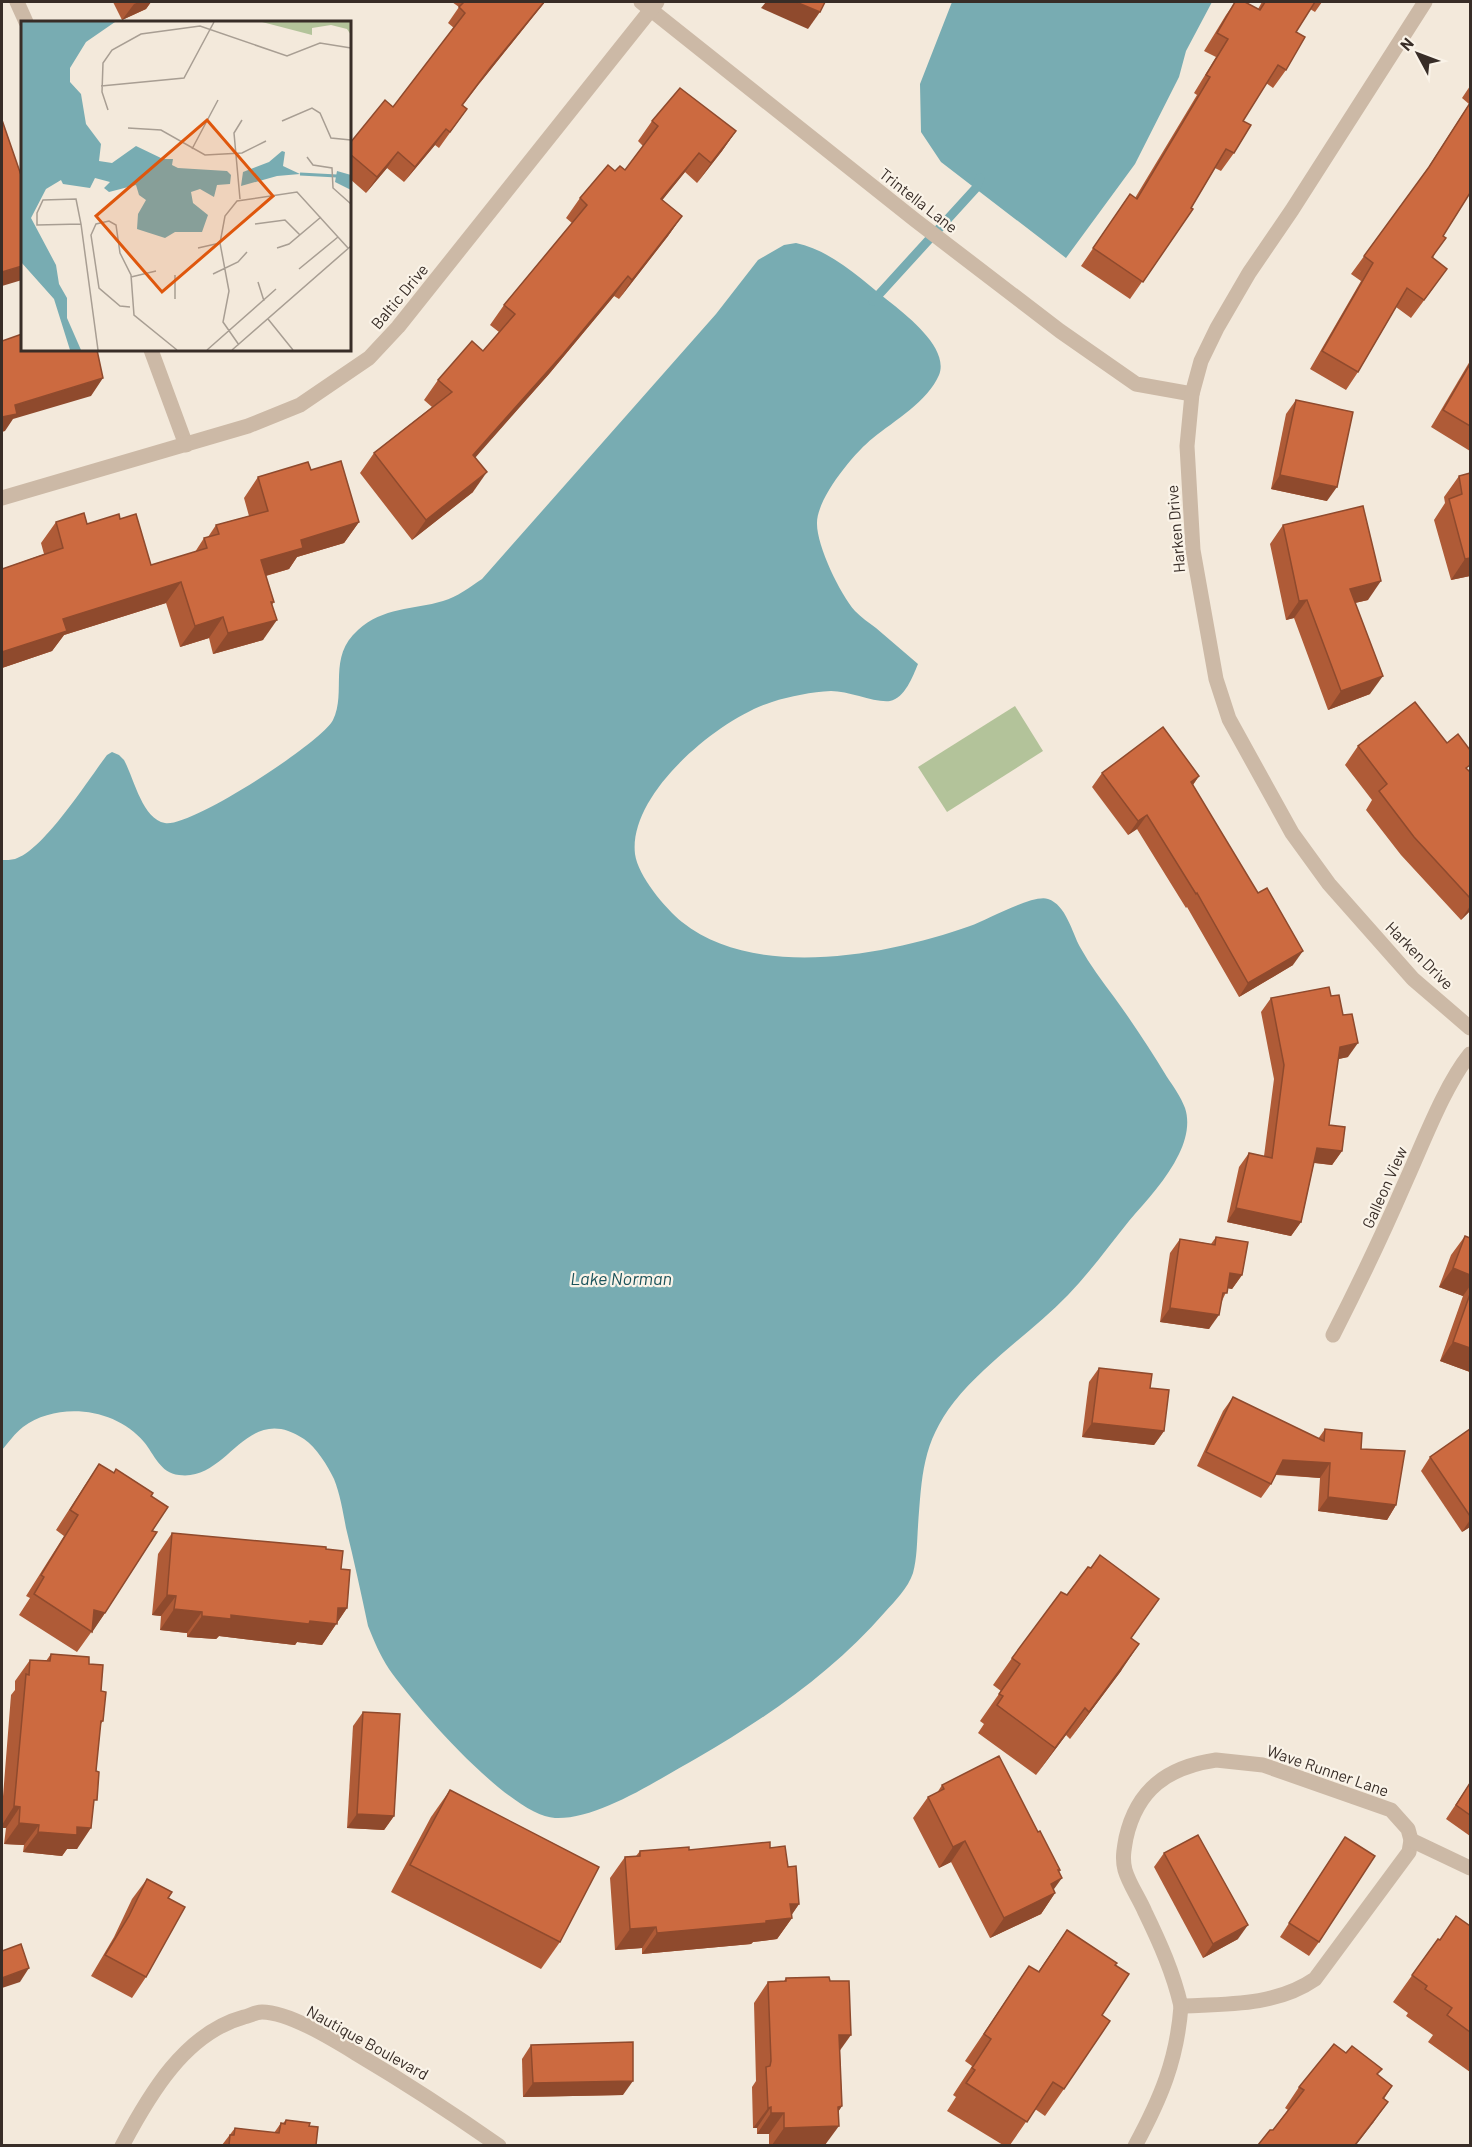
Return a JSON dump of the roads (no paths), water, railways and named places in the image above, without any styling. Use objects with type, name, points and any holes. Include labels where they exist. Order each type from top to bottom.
[{"type":"street","points":[[17,2],[26,21]]},
{"type":"street","name":"Harken Drive","points":[[1425,2],[1216,328],[1201,361],[1192,394],[1187,446],[1193,550],[1216,679],[1229,719],[1292,834],[1329,884],[1413,979],[1470,1028]]},
{"type":"street","name":"Trintella Lane","points":[[649,4],[915,220],[1060,331],[1136,384],[1192,394]]},
{"type":"street","name":"Baltic Drive","points":[[2,498],[248,426],[300,405],[369,358],[398,327],[649,4]]},
{"type":"street","points":[[151,351],[186,445]]},
{"type":"street","name":"Galleon View","points":[[1333,1335],[1377,1248],[1441,1105],[1470,1054]]},
{"type":"street","name":"Wave Runner Lane","points":[[1135,2145],[1168,2079],[1179,2030],[1181,2006],[1175,1980],[1164,1952],[1125,1870],[1123,1853],[1129,1828],[1138,1805],[1154,1785],[1193,1763],[1216,1760],[1263,1765],[1391,1810],[1408,1828],[1411,1840]]},
{"type":"street","points":[[1181,2006],[1246,2003],[1275,1998],[1299,1990],[1315,1979],[1409,1852],[1411,1840],[1470,1868]]},
{"type":"street","name":"Nautique Boulevard","points":[[122,2145],[156,2090],[182,2057],[207,2033],[234,2020],[261,2012],[285,2017],[322,2034],[427,2096],[499,2145]]},
{"type":"water","points":[[952,2],[1212,2],[1186,51],[1179,77],[1135,164],[1066,258],[941,162],[921,132],[920,84]]},
{"type":"water","name":"Lake Norman","points":[[796,243],[836,260],[861,278],[919,327],[939,356],[941,365],[934,384],[919,402],[856,454],[829,490],[818,514],[817,524],[825,557],[836,582],[849,603],[855,611],[918,664],[904,691],[890,701],[831,691],[816,692],[772,702],[728,724],[681,761],[646,807],[637,831],[635,854],[637,863],[653,891],[682,922],[712,940],[747,952],[784,957],[823,957],[901,946],[970,926],[1032,900],[1048,899],[1064,913],[1088,960],[1135,1026],[1179,1096],[1186,1114],[1186,1131],[1179,1154],[1163,1181],[1084,1277],[1054,1309],[981,1373],[943,1417],[930,1446],[923,1476],[916,1556],[911,1579],[897,1599],[865,1634],[797,1693],[723,1743],[628,1797],[590,1812],[572,1817],[555,1818],[536,1813],[490,1780],[441,1732],[389,1669],[368,1626],[334,1479],[321,1457],[304,1439],[284,1430],[267,1429],[252,1435],[211,1467],[196,1474],[179,1475],[172,1474],[162,1467],[144,1442],[118,1422],[103,1415],[69,1411],[37,1419],[23,1427],[2,1450],[2,860],[15,859],[39,842],[65,813],[107,755],[112,752],[124,760],[150,814],[165,823],[179,821],[226,799],[305,746],[333,720],[337,709],[340,663],[343,652],[349,640],[358,630],[388,613],[448,599],[482,579],[716,314],[758,260],[784,245]]},
{"type":"waterway","points":[[873,301],[976,188],[980,178]]}]
